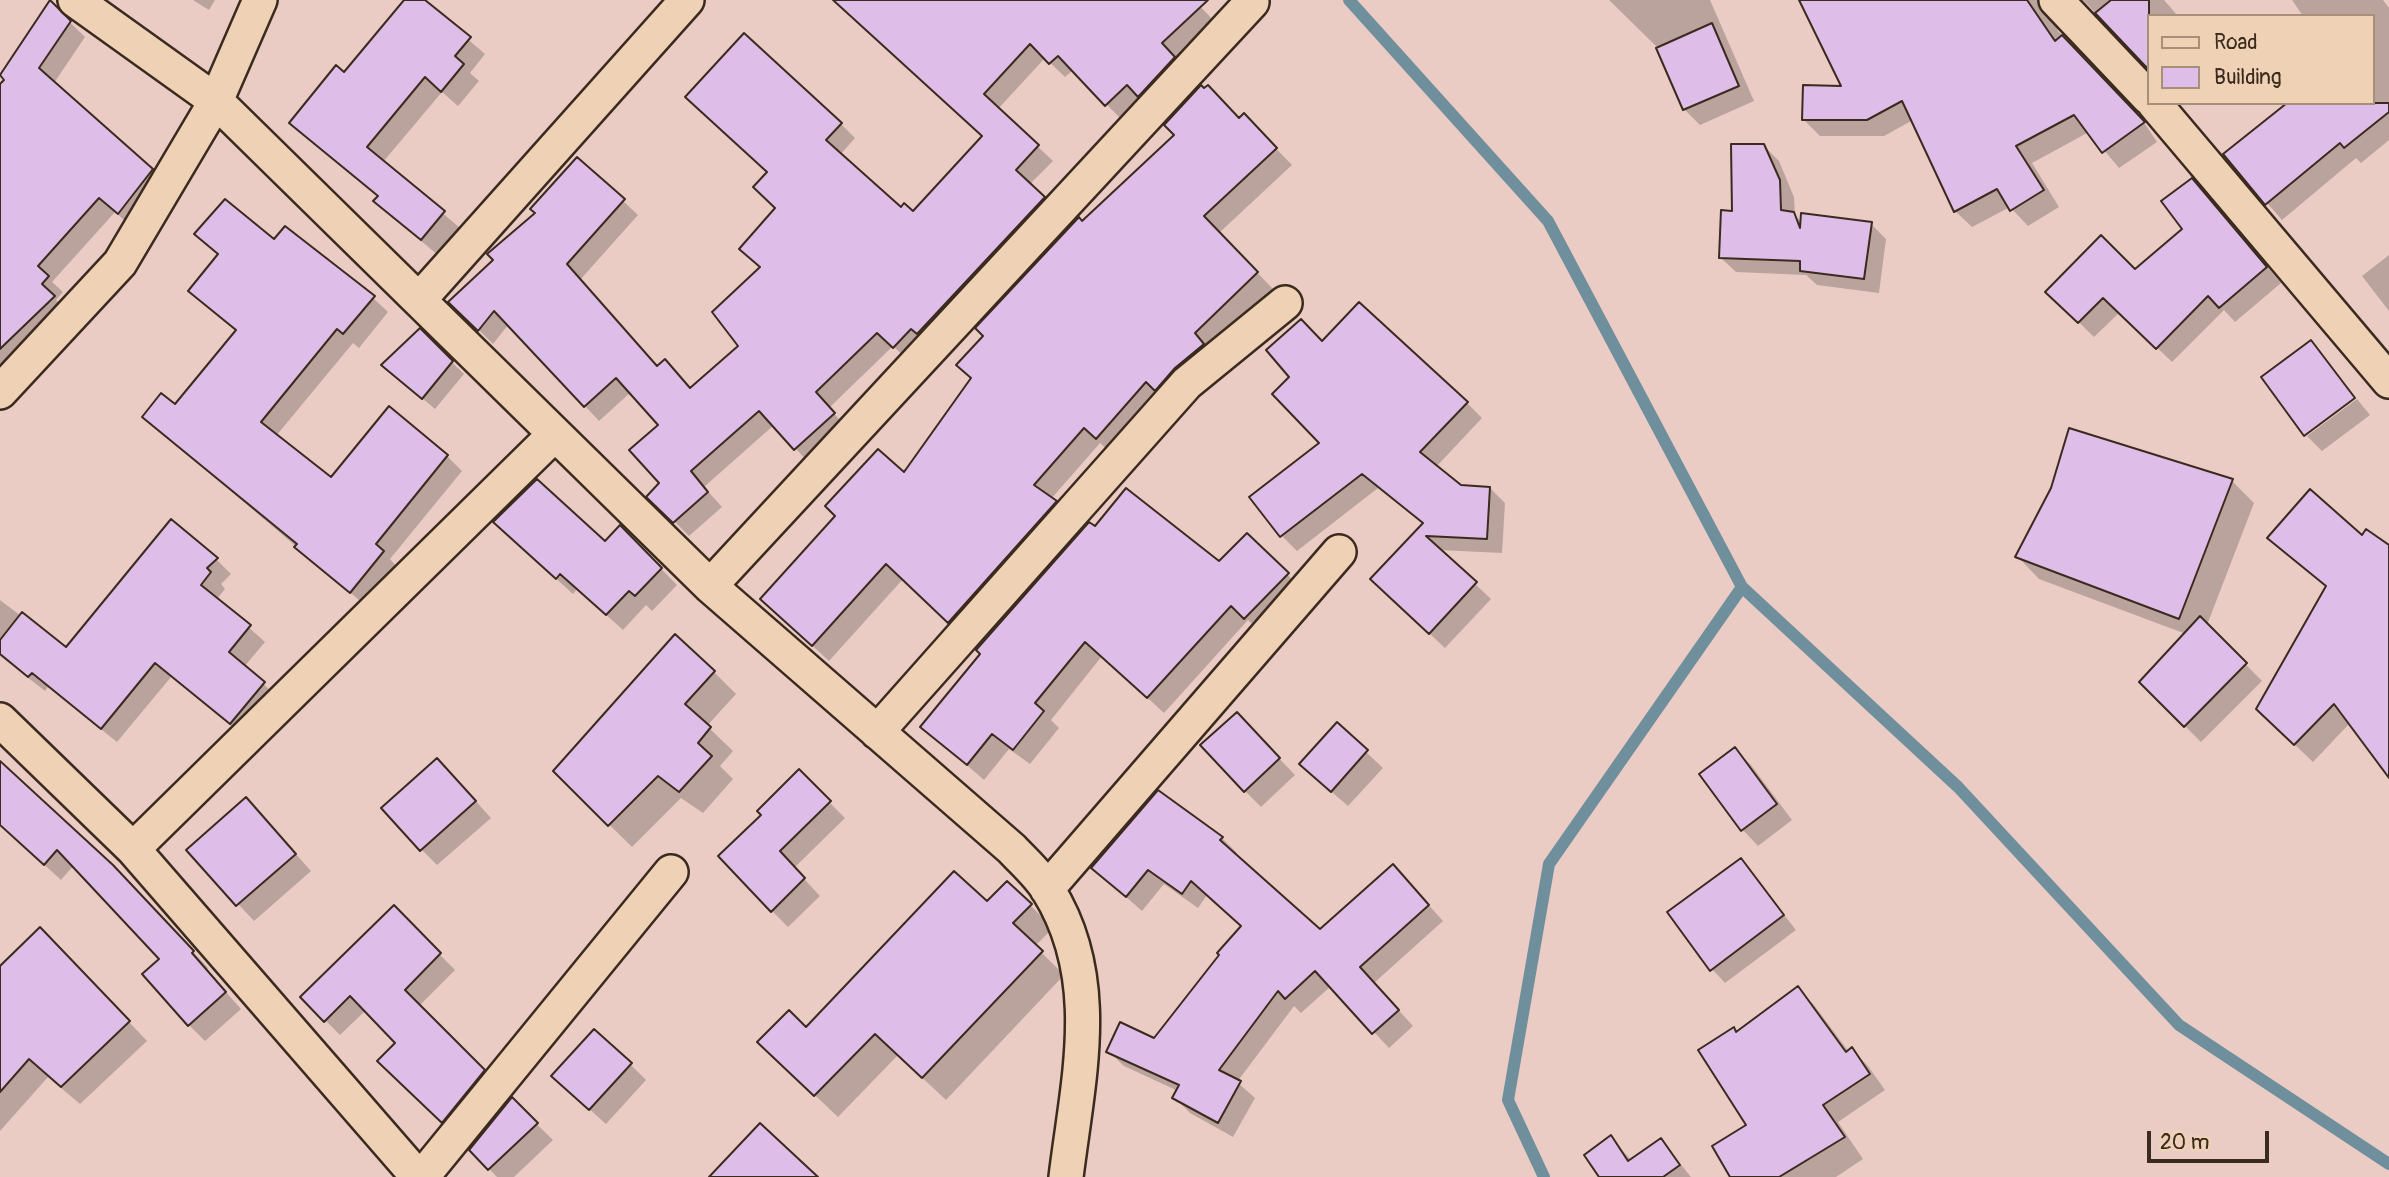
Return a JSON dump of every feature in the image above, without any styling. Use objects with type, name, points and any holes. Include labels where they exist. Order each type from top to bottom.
[{"type":"street","points":[[75,0],[216,101],[710,586],[1013,849],[1047,889],[1076,949],[1085,1019],[1066,1177]]},
{"type":"street","points":[[0,392],[120,263],[216,101],[260,0]]},
{"type":"street","points":[[419,300],[687,0]]},
{"type":"street","points":[[2056,0],[2148,97]]},
{"type":"street","points":[[710,586],[1252,2]]},
{"type":"street","points":[[2156,105],[2389,381]]},
{"type":"street","points":[[877,732],[1187,383],[1285,303]]},
{"type":"street","points":[[133,849],[555,434]]},
{"type":"street","points":[[1047,889],[1339,552]]},
{"type":"street","points":[[0,720],[133,849],[420,1177],[671,872]]},
{"type":"building","points":[[50,0],[71,21],[39,68],[153,169],[118,214],[99,198],[38,266],[49,276],[42,284],[55,296],[0,349],[0,84],[4,80],[0,75]]},
{"type":"building","points":[[404,0],[425,0],[471,37],[455,56],[464,64],[441,92],[425,77],[367,147],[445,211],[421,240],[373,201],[378,196],[289,123],[336,65],[344,72]]},
{"type":"building","points":[[833,0],[1208,0],[1162,43],[1175,57],[1138,97],[1127,85],[1105,106],[1058,56],[1049,64],[1030,44],[984,94],[1039,145],[1016,170],[1045,197],[917,334],[911,329],[893,348],[877,333],[816,392],[835,413],[794,450],[759,411],[691,471],[708,492],[673,523],[646,497],[659,483],[629,450],[658,425],[616,378],[584,407],[494,311],[478,331],[448,302],[493,260],[487,254],[535,213],[530,209],[577,157],[625,199],[567,264],[657,366],[665,359],[690,388],[738,346],[712,312],[760,267],[739,249],[775,208],[753,187],[767,172],[685,97],[744,33],[842,123],[826,140],[901,207],[904,203],[913,211],[982,136]]},
{"type":"building","points":[[1799,0],[2027,0],[2055,41],[2062,35],[2145,122],[2102,153],[2074,115],[2016,146],[2044,190],[2010,211],[1997,189],[1954,212],[1902,101],[1867,120],[1802,120],[1803,85],[1841,86]]},
{"type":"building","points":[[2111,0],[2149,0],[2148,69],[2095,13]]},
{"type":"building","points":[[1712,23],[1739,86],[1683,110],[1656,48]]},
{"type":"building","points":[[1201,85],[1204,88],[1208,85],[1239,118],[1244,113],[1277,148],[1204,216],[1258,272],[1195,333],[1204,344],[1175,368],[1155,391],[1146,382],[1096,439],[1084,428],[1034,485],[1057,501],[948,623],[886,564],[812,646],[760,599],[835,516],[825,506],[878,449],[904,472],[971,378],[956,365],[983,336],[975,328],[1079,217],[1082,221],[1174,135],[1164,125]]},
{"type":"building","points":[[2389,103],[2389,112],[2344,148],[2340,143],[2265,205],[2223,154],[2284,105]]},
{"type":"building","points":[[1731,144],[1764,144],[1780,180],[1781,210],[1794,212],[1800,228],[1801,213],[1872,222],[1864,279],[1800,271],[1800,261],[1719,258],[1721,210],[1732,211]]},
{"type":"building","points":[[2192,178],[2267,267],[2219,308],[2208,296],[2156,349],[2103,298],[2078,323],[2045,292],[2101,235],[2135,269],[2182,229],[2161,201]]},
{"type":"building","points":[[225,199],[274,239],[285,226],[375,296],[343,334],[337,329],[261,422],[331,477],[389,406],[448,455],[376,544],[384,551],[350,593],[294,547],[297,544],[142,417],[161,393],[175,404],[236,330],[188,291],[218,254],[194,234]]},
{"type":"building","points":[[1359,302],[1468,402],[1420,452],[1461,485],[1490,487],[1487,539],[1426,536],[1477,582],[1429,634],[1370,579],[1423,523],[1362,474],[1280,537],[1249,497],[1319,443],[1272,394],[1289,377],[1266,350],[1301,319],[1322,341]]},
{"type":"building","points":[[420,328],[453,361],[422,399],[381,365]]},
{"type":"building","points":[[2311,340],[2355,398],[2304,436],[2261,377]]},
{"type":"building","points":[[2069,428],[2233,479],[2179,619],[2015,557],[2051,488]]},
{"type":"building","points":[[537,479],[605,541],[620,525],[662,568],[635,596],[629,591],[606,615],[560,574],[556,579],[493,522]]},
{"type":"building","points":[[1126,488],[1219,561],[1247,533],[1289,573],[1244,619],[1231,606],[1147,698],[1085,642],[1035,703],[1044,711],[1013,750],[992,734],[967,765],[920,727],[980,654],[976,650],[1089,522],[1095,526]]},
{"type":"building","points":[[2310,489],[2362,535],[2366,529],[2389,545],[2389,778],[2334,704],[2294,745],[2256,709],[2326,586],[2267,538]]},
{"type":"building","points":[[171,519],[218,558],[207,568],[211,572],[201,585],[251,625],[229,652],[265,682],[230,724],[155,663],[101,729],[32,673],[28,677],[0,654],[0,640],[22,612],[66,647]]},
{"type":"building","points":[[2200,616],[2247,663],[2184,727],[2139,682]]},
{"type":"building","points":[[675,634],[715,671],[685,704],[711,727],[698,743],[712,756],[679,792],[658,776],[608,826],[553,771]]},
{"type":"building","points":[[1237,712],[1280,758],[1244,792],[1200,745]]},
{"type":"building","points":[[1337,722],[1368,750],[1331,792],[1299,764]]},
{"type":"building","points":[[1735,747],[1777,804],[1741,831],[1699,774]]},
{"type":"building","points":[[437,758],[476,801],[420,851],[381,808]]},
{"type":"building","points":[[0,761],[113,865],[194,951],[192,953],[226,992],[188,1026],[142,974],[159,959],[57,850],[44,865],[0,825]]},
{"type":"building","points":[[799,769],[831,801],[780,851],[805,878],[771,912],[718,856],[761,815],[757,811]]},
{"type":"building","points":[[1158,790],[1223,837],[1220,840],[1320,929],[1393,864],[1429,905],[1360,967],[1399,1010],[1372,1034],[1315,971],[1285,999],[1278,991],[1219,1070],[1241,1081],[1218,1123],[1172,1098],[1179,1085],[1106,1052],[1120,1022],[1154,1038],[1219,955],[1217,953],[1241,926],[1191,881],[1182,894],[1148,870],[1126,897],[1091,868]]},
{"type":"building","points":[[246,797],[296,854],[236,906],[186,850]]},
{"type":"building","points":[[1741,858],[1784,915],[1710,971],[1667,912]]},
{"type":"building","points":[[954,871],[987,901],[1007,881],[1032,904],[1013,923],[1043,951],[922,1078],[875,1034],[814,1096],[757,1042],[789,1010],[806,1027]]},
{"type":"building","points":[[394,905],[441,953],[405,990],[485,1070],[442,1123],[377,1061],[395,1043],[350,996],[324,1022],[300,997]]},
{"type":"building","points":[[40,927],[130,1021],[61,1087],[29,1059],[0,1092],[0,966]]},
{"type":"building","points":[[1798,986],[1846,1052],[1852,1047],[1870,1074],[1823,1105],[1845,1137],[1779,1177],[1730,1177],[1712,1146],[1746,1125],[1698,1050],[1734,1027],[1736,1032]]},
{"type":"building","points":[[594,1029],[632,1063],[589,1110],[551,1076]]},
{"type":"building","points":[[512,1097],[538,1123],[488,1170],[469,1150]]},
{"type":"building","points":[[760,1123],[818,1177],[709,1177]]},
{"type":"building","points":[[1611,1135],[1628,1161],[1661,1138],[1680,1165],[1663,1177],[1599,1177],[1584,1155]]},
{"type":"waterway","points":[[1349,0],[1548,221],[1742,587],[1958,787],[2179,1025],[2389,1164]]},
{"type":"waterway","points":[[1544,1177],[1508,1100],[1549,864],[1742,587]]}]
